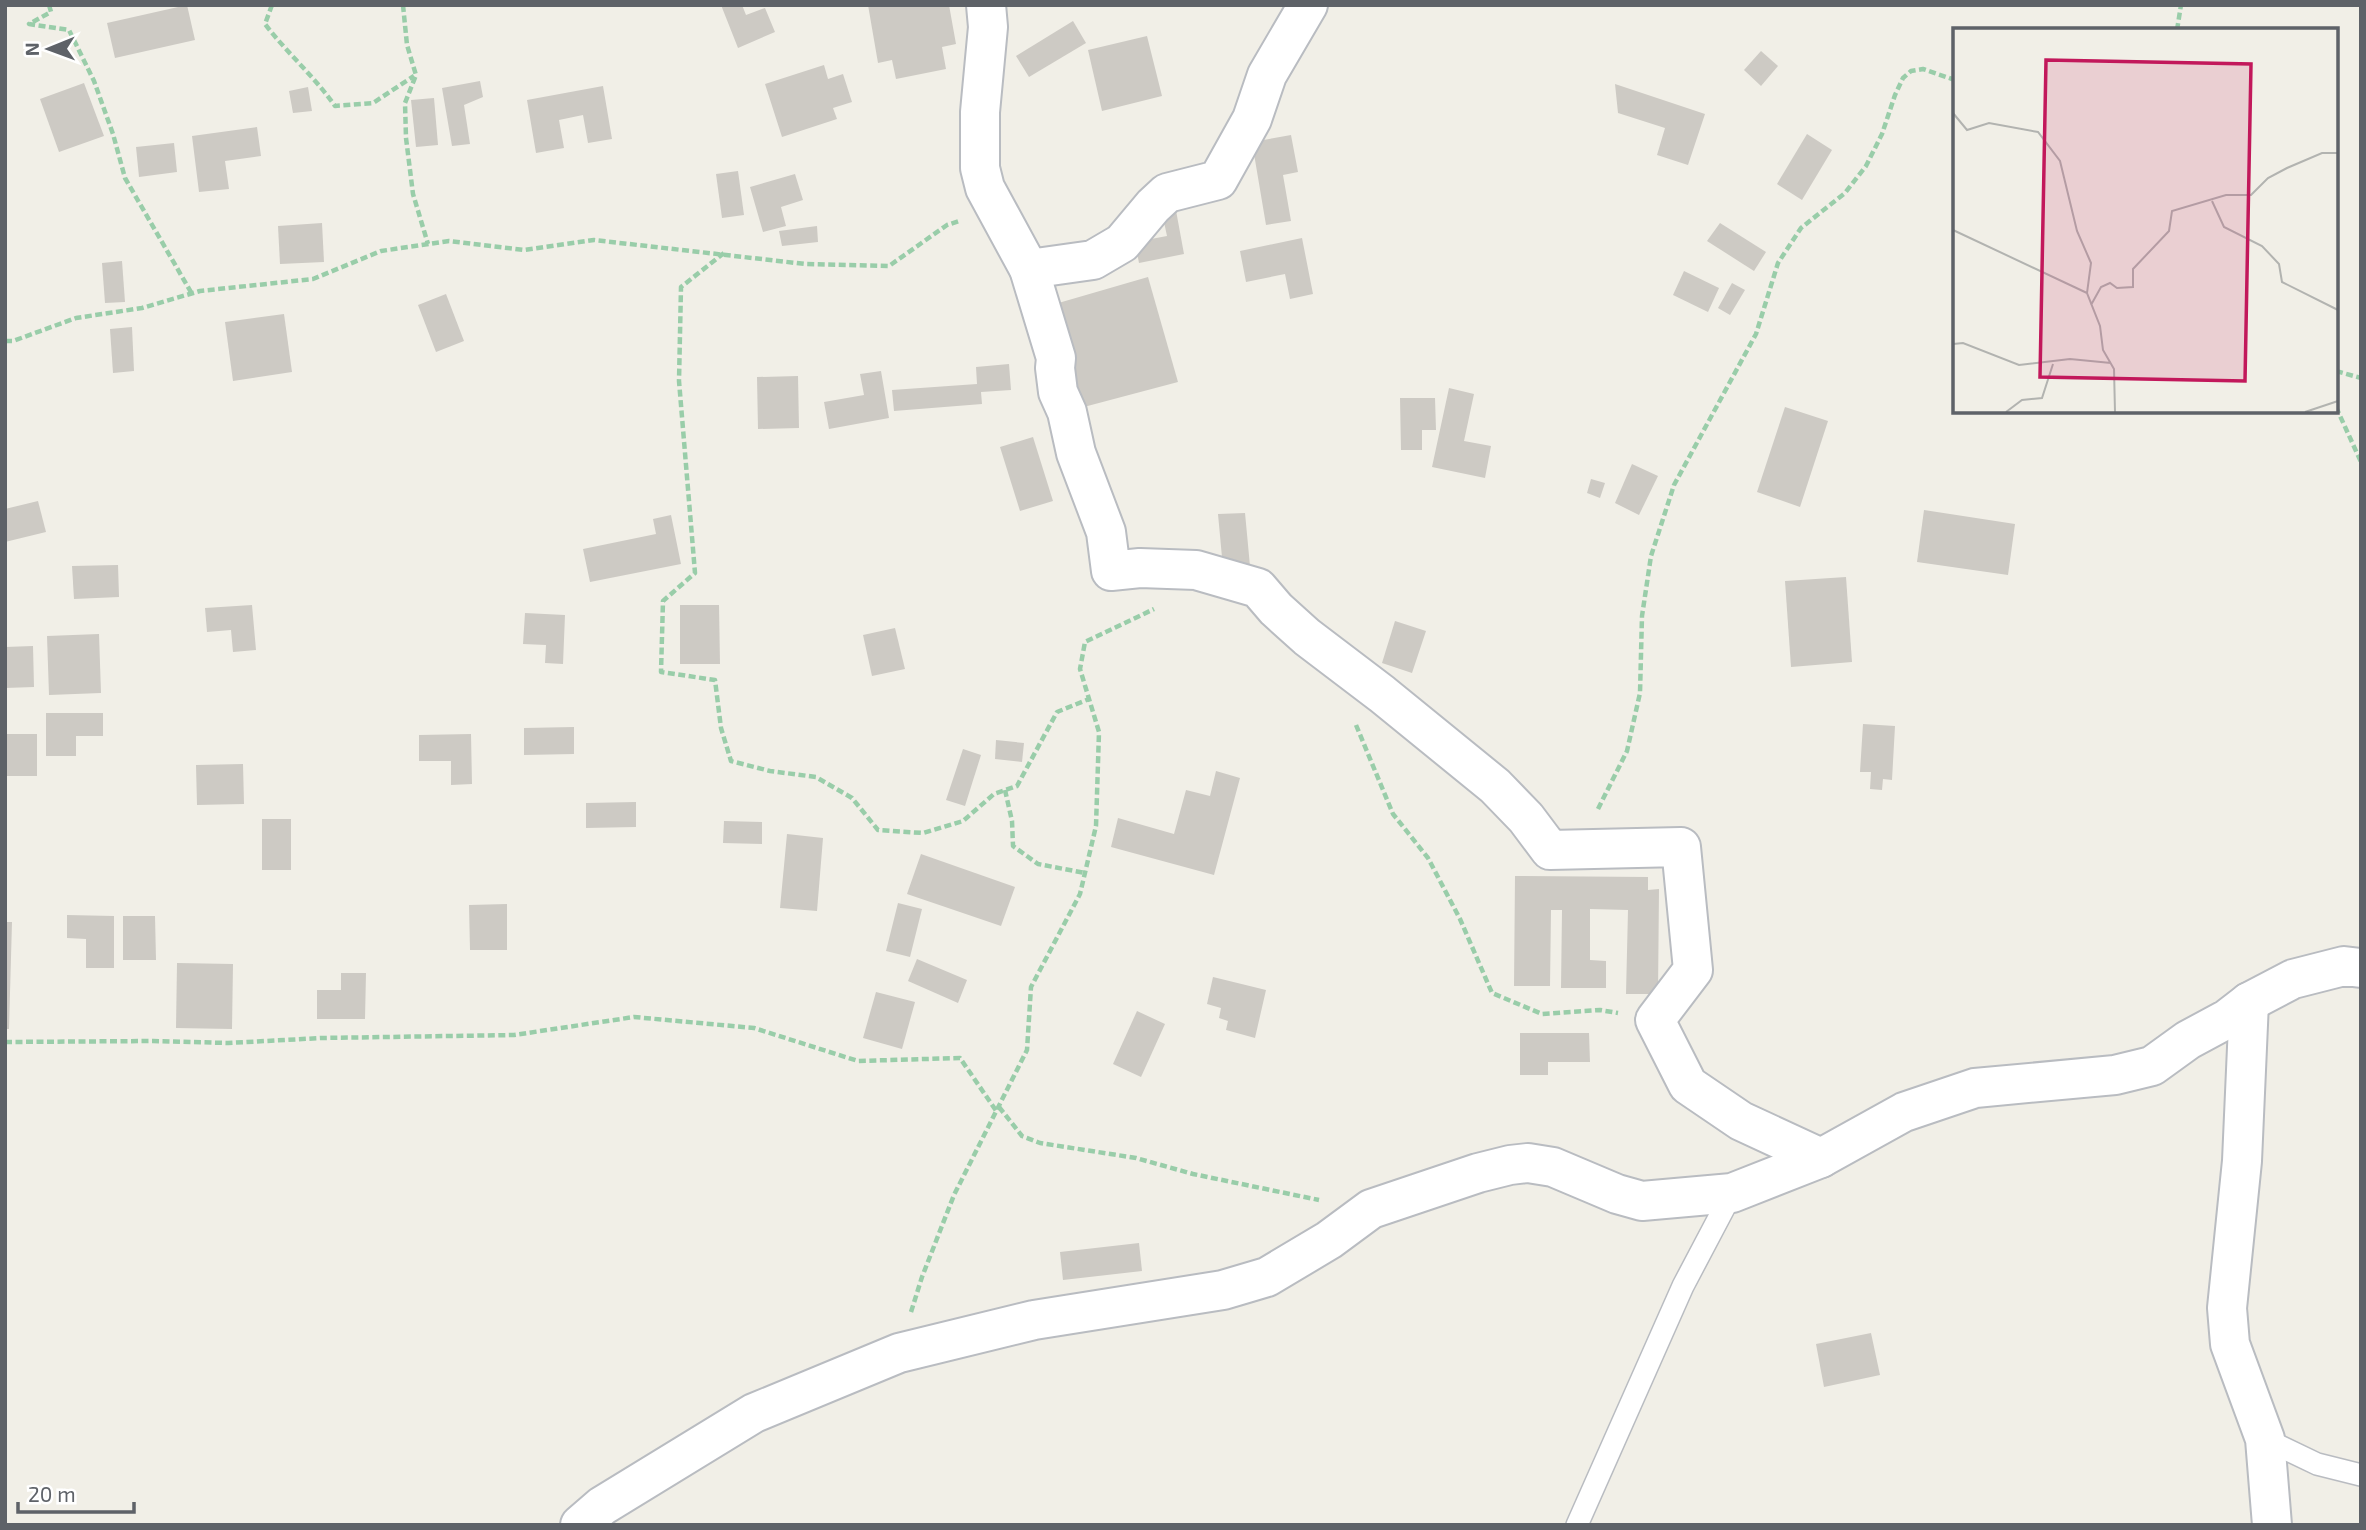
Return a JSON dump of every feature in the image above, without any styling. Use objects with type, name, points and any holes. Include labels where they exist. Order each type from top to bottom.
[{"type":"street","points":[[986,5],[988,27],[980,112],[980,168],[985,188],[1029,269],[1056,358],[1058,392],[1067,412],[1076,453],[1107,532],[1111,571],[1140,568],[1196,570],[1258,588],[1284,616],[1495,786],[1526,818],[1550,850],[1681,848],[1693,970],[1655,1020],[1688,1085],[1741,1121],[1821,1158]]},
{"type":"street","points":[[1029,269],[1093,260],[1122,243],[1167,193],[1218,180],[1252,119],[1267,75],[1308,5]]},
{"type":"street","points":[[580,1525],[602,1506],[754,1413],[899,1353],[1034,1320],[1234,1287],[1267,1277],[1329,1240],[1371,1209],[1510,1165],[1528,1163],[1553,1167],[1617,1194],[1642,1201],[1732,1193],[1821,1158],[1904,1112],[1975,1088],[2115,1075],[2152,1066],[2249,1002],[2293,979],[2344,966],[2361,968]]},
{"type":"street","points":[[2249,1002],[2242,1161],[2227,1308],[2230,1344],[2265,1439],[2272,1525]]},
{"type":"lane","points":[[1577,1525],[1683,1286],[1732,1193]]},
{"type":"lane","points":[[2265,1439],[2317,1464],[2361,1475]]},
{"type":"path","points":[[49,5],[51,12],[29,24],[69,30],[94,80],[125,178],[192,294]]},
{"type":"path","points":[[272,5],[264,24],[286,52],[316,79],[335,106],[373,103],[416,75]]},
{"type":"path","points":[[403,5],[407,45],[416,75],[405,103],[406,138],[413,194],[428,244]]},
{"type":"path","points":[[2178,28],[2181,5]]},
{"type":"path","points":[[1593,820],[1627,751],[1640,693],[1642,616],[1651,556],[1674,485],[1756,334],[1778,262],[1801,228],[1845,193],[1866,166],[1882,134],[1903,78],[1910,71],[1923,69],[1953,79]]},
{"type":"path","points":[[5,341],[13,341],[76,318],[142,308],[192,294],[313,279],[381,251],[449,241],[524,250],[594,240],[805,264],[889,266],[947,225],[996,208]]},
{"type":"path","points":[[724,253],[681,287],[679,381],[695,573],[663,601],[661,672],[715,680],[721,728],[731,761],[770,771],[816,777],[852,798],[878,830],[923,833],[963,821],[994,794],[1017,786],[1057,712],[1089,699]]},
{"type":"path","points":[[2338,372],[2361,378]]},
{"type":"path","points":[[2338,411],[2361,462]]},
{"type":"path","points":[[899,1353],[922,1277],[954,1195],[1027,1050],[1031,987],[1080,894],[1096,826],[1099,732],[1080,669],[1085,642],[1152,609],[1166,606]]},
{"type":"path","points":[[1342,664],[1341,688],[1393,814],[1428,858],[1460,919],[1492,993],[1542,1014],[1600,1010],[1655,1020]]},
{"type":"path","points":[[1005,790],[1012,821],[1013,846],[1038,864],[1085,873]]},
{"type":"path","points":[[5,1042],[228,1043],[322,1038],[514,1035],[634,1017],[754,1028],[858,1061],[960,1058],[1022,1136],[1040,1143],[1136,1158],[1206,1177],[1371,1209]]},
{"type":"building","points":[[187,5],[195,40],[115,58],[107,23]]},
{"type":"building","points":[[721,5],[742,5],[746,15],[765,8],[775,32],[738,48]]},
{"type":"building","points":[[868,5],[949,5],[956,44],[942,47],[946,69],[896,79],[892,60],[878,63]]},
{"type":"building","points":[[1073,21],[1086,43],[1029,77],[1016,56]]},
{"type":"building","points":[[1147,36],[1162,96],[1102,111],[1088,50]]},
{"type":"building","points":[[1761,51],[1778,66],[1761,86],[1744,70]]},
{"type":"building","points":[[824,65],[828,79],[843,74],[852,102],[833,108],[837,119],[782,137],[765,84]]},
{"type":"building","points":[[480,81],[483,97],[464,105],[470,144],[452,146],[442,88]]},
{"type":"building","points":[[84,83],[104,136],[59,152],[40,99]]},
{"type":"building","points":[[1615,84],[1705,114],[1688,165],[1657,155],[1665,128],[1618,113]]},
{"type":"building","points":[[603,86],[612,139],[588,143],[583,115],[559,120],[564,148],[536,153],[527,100]]},
{"type":"building","points":[[308,87],[312,111],[293,113],[289,91]]},
{"type":"building","points":[[434,98],[438,145],[416,147],[411,100]]},
{"type":"building","points":[[257,127],[261,156],[225,161],[229,189],[199,192],[192,136]]},
{"type":"building","points":[[1807,134],[1832,150],[1802,200],[1777,184]]},
{"type":"building","points":[[1291,135],[1298,172],[1283,175],[1291,221],[1266,225],[1252,142]]},
{"type":"building","points":[[174,143],[177,172],[139,177],[136,147]]},
{"type":"building","points":[[738,171],[744,215],[722,218],[716,174]]},
{"type":"building","points":[[795,174],[803,200],[781,207],[786,226],[763,232],[750,187]]},
{"type":"building","points":[[1175,205],[1184,254],[1139,263],[1135,242],[1167,236],[1161,208]]},
{"type":"building","points":[[322,223],[324,262],[280,264],[278,226]]},
{"type":"building","points":[[1720,223],[1766,252],[1754,271],[1707,241]]},
{"type":"building","points":[[817,226],[818,242],[782,246],[779,231]]},
{"type":"building","points":[[1302,238],[1313,294],[1290,299],[1285,274],[1246,282],[1240,251]]},
{"type":"building","points":[[122,261],[125,302],[105,303],[102,263]]},
{"type":"building","points":[[1684,271],[1719,288],[1708,312],[1673,295]]},
{"type":"building","points":[[1148,277],[1178,382],[1080,408],[1055,304]]},
{"type":"building","points":[[1732,283],[1745,290],[1730,315],[1718,308]]},
{"type":"building","points":[[446,294],[464,341],[436,352],[418,305]]},
{"type":"building","points":[[284,314],[292,372],[233,381],[225,322]]},
{"type":"building","points":[[132,327],[134,371],[113,373],[110,329]]},
{"type":"building","points":[[1009,364],[1011,390],[981,392],[982,404],[894,411],[892,390],[977,384],[976,367]]},
{"type":"building","points":[[881,371],[889,418],[829,429],[824,402],[864,395],[860,374]]},
{"type":"building","points":[[798,376],[799,428],[758,429],[757,377]]},
{"type":"building","points":[[1449,388],[1474,394],[1464,441],[1491,446],[1485,478],[1432,467]]},
{"type":"building","points":[[1400,398],[1435,398],[1436,430],[1422,430],[1422,450],[1401,450]]},
{"type":"building","points":[[1785,407],[1828,421],[1800,507],[1757,492]]},
{"type":"building","points":[[1033,437],[1053,501],[1020,511],[1000,447]]},
{"type":"building","points":[[1632,464],[1658,476],[1639,515],[1615,503]]},
{"type":"building","points":[[1591,479],[1605,483],[1600,498],[1587,493]]},
{"type":"building","points":[[38,501],[46,532],[5,542],[5,509]]},
{"type":"building","points":[[1924,510],[2015,524],[2008,575],[1917,562]]},
{"type":"building","points":[[1245,513],[1250,566],[1223,568],[1218,514]]},
{"type":"building","points":[[671,515],[681,564],[590,582],[583,549],[656,534],[653,519]]},
{"type":"building","points":[[118,565],[119,597],[74,599],[72,566]]},
{"type":"building","points":[[1846,577],[1852,662],[1791,667],[1785,581]]},
{"type":"building","points":[[252,605],[256,650],[233,652],[231,630],[207,632],[205,608]]},
{"type":"building","points":[[680,605],[719,605],[720,664],[680,664]]},
{"type":"building","points":[[525,613],[565,615],[563,664],[545,663],[546,645],[523,644]]},
{"type":"building","points":[[1395,621],[1426,631],[1412,673],[1382,663]]},
{"type":"building","points":[[895,628],[905,669],[872,676],[863,635]]},
{"type":"building","points":[[99,634],[101,693],[49,695],[47,636]]},
{"type":"building","points":[[33,646],[34,687],[5,688],[5,647]]},
{"type":"building","points":[[46,713],[103,713],[103,736],[76,736],[76,756],[46,756]]},
{"type":"building","points":[[1863,724],[1895,726],[1892,780],[1883,779],[1882,790],[1870,789],[1871,772],[1860,772]]},
{"type":"building","points":[[574,727],[574,754],[524,755],[524,728]]},
{"type":"building","points":[[7,734],[37,734],[37,776],[6,776]]},
{"type":"building","points":[[471,734],[472,784],[451,785],[451,761],[419,761],[419,735]]},
{"type":"building","points":[[996,740],[1024,743],[1022,762],[995,759]]},
{"type":"building","points":[[963,749],[981,755],[965,806],[946,800]]},
{"type":"building","points":[[243,764],[244,804],[197,805],[196,765]]},
{"type":"building","points":[[1216,771],[1240,778],[1214,875],[1111,847],[1118,818],[1174,834],[1186,790],[1210,796]]},
{"type":"building","points":[[636,802],[636,827],[586,828],[586,803]]},
{"type":"building","points":[[262,819],[291,819],[291,870],[262,870]]},
{"type":"building","points":[[724,821],[762,822],[762,844],[723,843]]},
{"type":"building","points":[[787,834],[823,838],[817,911],[780,908]]},
{"type":"building","points":[[921,854],[1015,887],[1001,926],[907,894]]},
{"type":"building","points":[[1515,876],[1648,877],[1648,890],[1659,889],[1658,994],[1626,994],[1628,910],[1590,909],[1590,960],[1606,961],[1606,988],[1561,988],[1562,910],[1551,910],[1550,986],[1514,986]]},
{"type":"building","points":[[898,903],[922,909],[910,957],[886,951]]},
{"type":"building","points":[[507,904],[507,950],[470,950],[469,905]]},
{"type":"building","points":[[67,915],[114,916],[114,968],[86,968],[86,939],[67,938]]},
{"type":"building","points":[[123,916],[155,916],[156,960],[123,960]]},
{"type":"building","points":[[5,922],[12,922],[9,1029],[5,1029]]},
{"type":"building","points":[[917,959],[967,980],[958,1003],[908,981]]},
{"type":"building","points":[[177,963],[233,964],[232,1029],[176,1028]]},
{"type":"building","points":[[341,973],[366,973],[365,1019],[317,1019],[317,990],[341,990]]},
{"type":"building","points":[[1213,977],[1266,990],[1255,1038],[1226,1030],[1228,1021],[1219,1018],[1221,1008],[1207,1004]]},
{"type":"building","points":[[876,992],[915,1002],[902,1049],[863,1038]]},
{"type":"building","points":[[1137,1011],[1165,1024],[1141,1077],[1113,1064]]},
{"type":"building","points":[[1520,1033],[1589,1033],[1590,1062],[1548,1062],[1548,1075],[1520,1075]]},
{"type":"building","points":[[1139,1243],[1142,1271],[1063,1280],[1060,1252]]},
{"type":"building","points":[[1871,1333],[1880,1375],[1824,1387],[1816,1344]]}]
